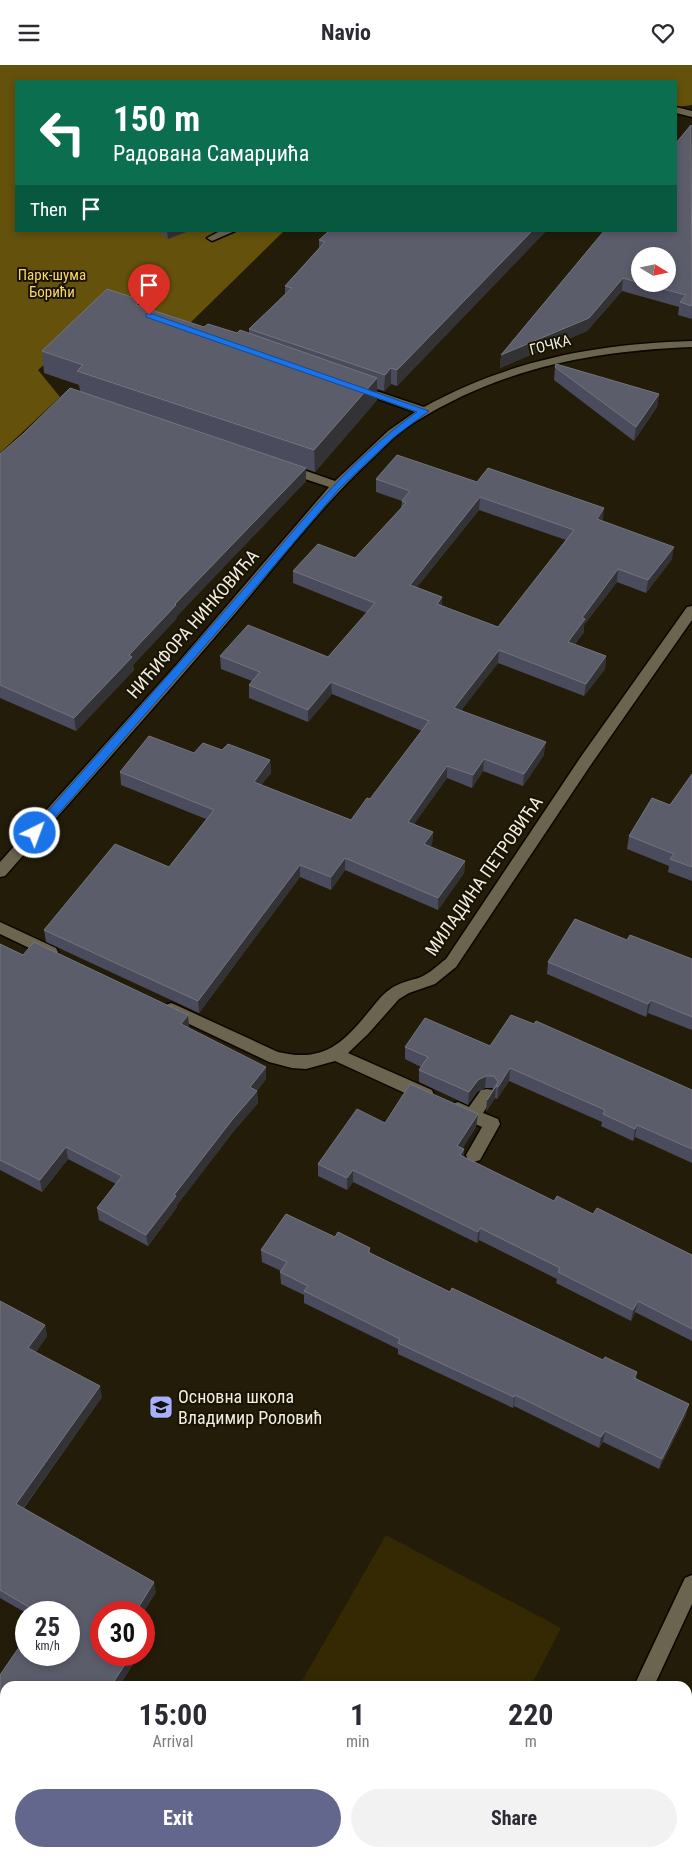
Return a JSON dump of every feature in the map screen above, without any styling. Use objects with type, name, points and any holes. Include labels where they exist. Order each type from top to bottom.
[{"type":"street","points":[[677,110],[692,114]]},
{"type":"street","points":[[212,238],[227,232]]},
{"type":"street","name":"ГОЧКА","points":[[424,411],[495,377],[554,358],[640,345],[692,344]]},
{"type":"street","points":[[344,383],[424,411]]},
{"type":"street","name":"НИЋИФОРА НИНКОВИЋА","points":[[0,872],[240,600],[337,486],[391,435],[424,411]]},
{"type":"street","points":[[274,465],[337,486]]},
{"type":"street","name":"МИЛАДИНА ПЕТРОВИЋА","points":[[160,1004],[275,1058],[289,1062],[304,1063],[318,1062],[336,1055],[360,1034],[397,991],[428,980],[451,963],[585,762],[692,610]]},
{"type":"street","points":[[0,928],[62,958]]},
{"type":"street","points":[[336,1055],[492,1124],[474,1155]]},
{"type":"street","points":[[472,1115],[487,1095]]},
{"type":"street","points":[[646,1681],[692,1584]]},
{"type":"shaded area","points":[[386,1535],[561,1628],[534,1681],[302,1681]]},
{"type":"green space","name":"Парк-шума Борићи","points":[[0,65],[692,65],[692,105],[677,107],[677,80],[15,80],[15,232],[283,232],[185,328],[68,343],[38,370],[60,397],[0,453]]},
{"type":"building","points":[[691,125],[692,306],[680,302],[686,295],[676,292],[676,247],[631,247],[631,280],[623,278],[589,318],[501,355],[603,232],[677,232],[677,142]]},
{"type":"building","points":[[328,232],[531,232],[397,370],[391,368],[385,375],[249,329],[292,288],[285,286],[325,242],[319,240]]},
{"type":"building","points":[[107,289],[141,300],[136,305],[204,327],[208,324],[237,333],[240,330],[377,378],[314,450],[77,371],[83,365],[42,351]]},
{"type":"building","points":[[556,364],[659,394],[636,427],[555,367]]},
{"type":"building","points":[[70,388],[306,468],[175,604],[129,655],[132,657],[74,718],[0,685],[0,454]]},
{"type":"building","points":[[397,455],[477,482],[488,468],[604,508],[597,519],[674,547],[648,580],[618,569],[582,618],[585,619],[568,642],[606,656],[586,684],[499,650],[454,708],[546,742],[524,774],[484,759],[473,775],[447,766],[408,822],[433,832],[424,844],[465,861],[438,898],[345,858],[331,877],[300,865],[198,1001],[44,930],[115,844],[169,867],[214,810],[120,772],[149,736],[194,753],[203,743],[222,750],[228,744],[270,760],[254,782],[351,820],[367,798],[370,799],[429,721],[331,682],[308,710],[249,685],[260,672],[220,656],[248,625],[328,657],[375,603],[293,571],[318,544],[355,558],[406,503],[402,501],[410,491],[376,479]],"holes":[[[480,497],[574,530],[498,627],[437,604],[442,597],[410,585]]]},
{"type":"building","points":[[692,774],[692,867],[670,859],[674,854],[629,836],[652,798],[670,805]]},
{"type":"building","points":[[575,919],[627,940],[630,935],[692,959],[692,1017],[651,1000],[648,1004],[548,962]]},
{"type":"building","points":[[34,942],[188,1015],[181,1024],[266,1067],[250,1087],[257,1091],[174,1195],[176,1196],[146,1235],[97,1208],[122,1176],[66,1147],[40,1180],[0,1160],[0,944],[23,955]]},
{"type":"building","points":[[511,1015],[534,1024],[536,1021],[692,1090],[692,1149],[637,1125],[635,1129],[603,1114],[605,1110],[510,1068],[487,1100],[498,1082],[494,1076],[486,1076],[478,1080],[469,1092],[419,1070],[428,1057],[405,1047],[425,1018],[490,1046]]},
{"type":"building","points":[[410,1084],[478,1114],[457,1146],[464,1149],[460,1155],[554,1201],[557,1196],[593,1214],[597,1208],[692,1255],[692,1329],[638,1301],[633,1310],[558,1272],[560,1268],[480,1228],[478,1232],[353,1170],[347,1178],[318,1164],[357,1109],[385,1123]]},
{"type":"building","points":[[286,1214],[335,1237],[338,1232],[370,1248],[368,1252],[450,1292],[452,1288],[603,1360],[605,1357],[637,1372],[634,1378],[689,1404],[662,1459],[605,1431],[601,1437],[515,1395],[514,1397],[436,1361],[398,1343],[400,1339],[304,1291],[308,1286],[280,1272],[287,1262],[261,1250]]},
{"type":"building","points":[[0,1301],[45,1325],[28,1348],[100,1386],[16,1504],[154,1582],[142,1601],[90,1601],[90,1666],[124,1666],[114,1681],[0,1681],[0,1675],[15,1653],[15,1666],[80,1666],[80,1601],[19,1601],[0,1590]]},
{"type":"place","name":"Основна школа Владимир Роловић","points":[[161,1407]]},
{"type":"route","points":[[35,833],[240,600],[337,486],[391,435],[424,411],[149,315]]}]
